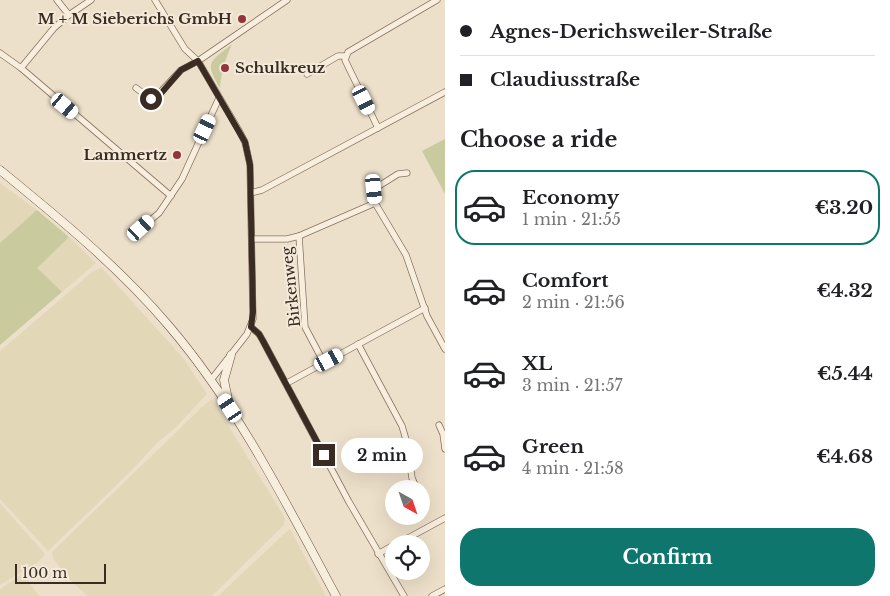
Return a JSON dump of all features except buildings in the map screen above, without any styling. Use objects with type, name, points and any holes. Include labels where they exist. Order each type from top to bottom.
[{"type":"main road","points":[[0,170],[105,258],[169,326],[230,408],[280,492],[336,596]]},
{"type":"main road","points":[[230,408],[224,380],[231,355]]},
{"type":"street","points":[[57,0],[69,15]]},
{"type":"street","points":[[21,68],[54,28],[91,0]]},
{"type":"street","points":[[154,0],[185,49],[198,61],[245,142],[250,165],[253,312],[251,327],[211,380]]},
{"type":"street","points":[[136,88],[151,99],[155,98],[181,70],[198,61],[286,0]]},
{"type":"street","points":[[378,128],[345,60],[345,56],[370,38],[437,0]]},
{"type":"street","points":[[441,0],[445,3]]},
{"type":"street","points":[[0,53],[21,68],[171,196]]},
{"type":"street","points":[[307,74],[338,56],[345,56]]},
{"type":"street","points":[[251,193],[262,190],[445,92]]},
{"type":"street","points":[[141,228],[158,213],[171,196],[188,166],[219,98]]},
{"type":"street","points":[[407,173],[398,174],[374,189],[375,203],[406,255],[425,308],[445,349]]},
{"type":"street","points":[[252,238],[287,239],[299,236],[375,203]]},
{"type":"street","name":"Birkenweg","points":[[299,236],[305,327],[324,363]]},
{"type":"street","points":[[287,383],[425,308]]},
{"type":"street","points":[[251,327],[259,334],[287,383],[308,426],[378,554],[404,596]]},
{"type":"street","points":[[358,344],[402,426],[407,443],[413,480]]},
{"type":"street","points":[[438,425],[443,434],[445,449]]},
{"type":"street","points":[[414,535],[445,518]]},
{"type":"street","points":[[378,554],[385,550]]},
{"type":"street","points":[[432,596],[445,589]]},
{"type":"shaded area","points":[[0,183],[37,210],[0,243]]},
{"type":"shaded area","points":[[69,237],[96,263],[62,292],[36,268]]},
{"type":"shaded area","points":[[101,267],[184,359],[207,394],[176,427],[157,443],[131,471],[48,551],[0,499],[0,351],[91,273]]},
{"type":"shaded area","points":[[212,399],[282,513],[285,519],[284,525],[212,596],[87,596],[67,577],[53,558],[52,552]]},
{"type":"shaded area","points":[[0,503],[45,554],[38,562],[0,585]]},
{"type":"shaded area","points":[[290,529],[326,596],[218,596],[285,533]]},
{"type":"shaded area","points":[[23,574],[39,596],[0,596],[0,589]]},
{"type":"green space","points":[[232,44],[221,76],[220,88],[212,72],[212,63],[214,59]]},
{"type":"green space","points":[[445,139],[445,194],[422,151]]},
{"type":"green space","points":[[37,210],[69,237],[37,268],[62,292],[0,345],[0,243]]},
{"type":"place","name":"M + M Sieberichs GmbH","points":[[242,19]]},
{"type":"place","name":"Schulkreuz","points":[[225,68]]},
{"type":"place","name":"Lammertz","points":[[177,155]]},
{"type":"route","points":[[151,99],[158,97],[181,70],[198,61],[245,142],[250,165],[253,312],[251,327],[259,334],[287,383],[324,455]]}]
